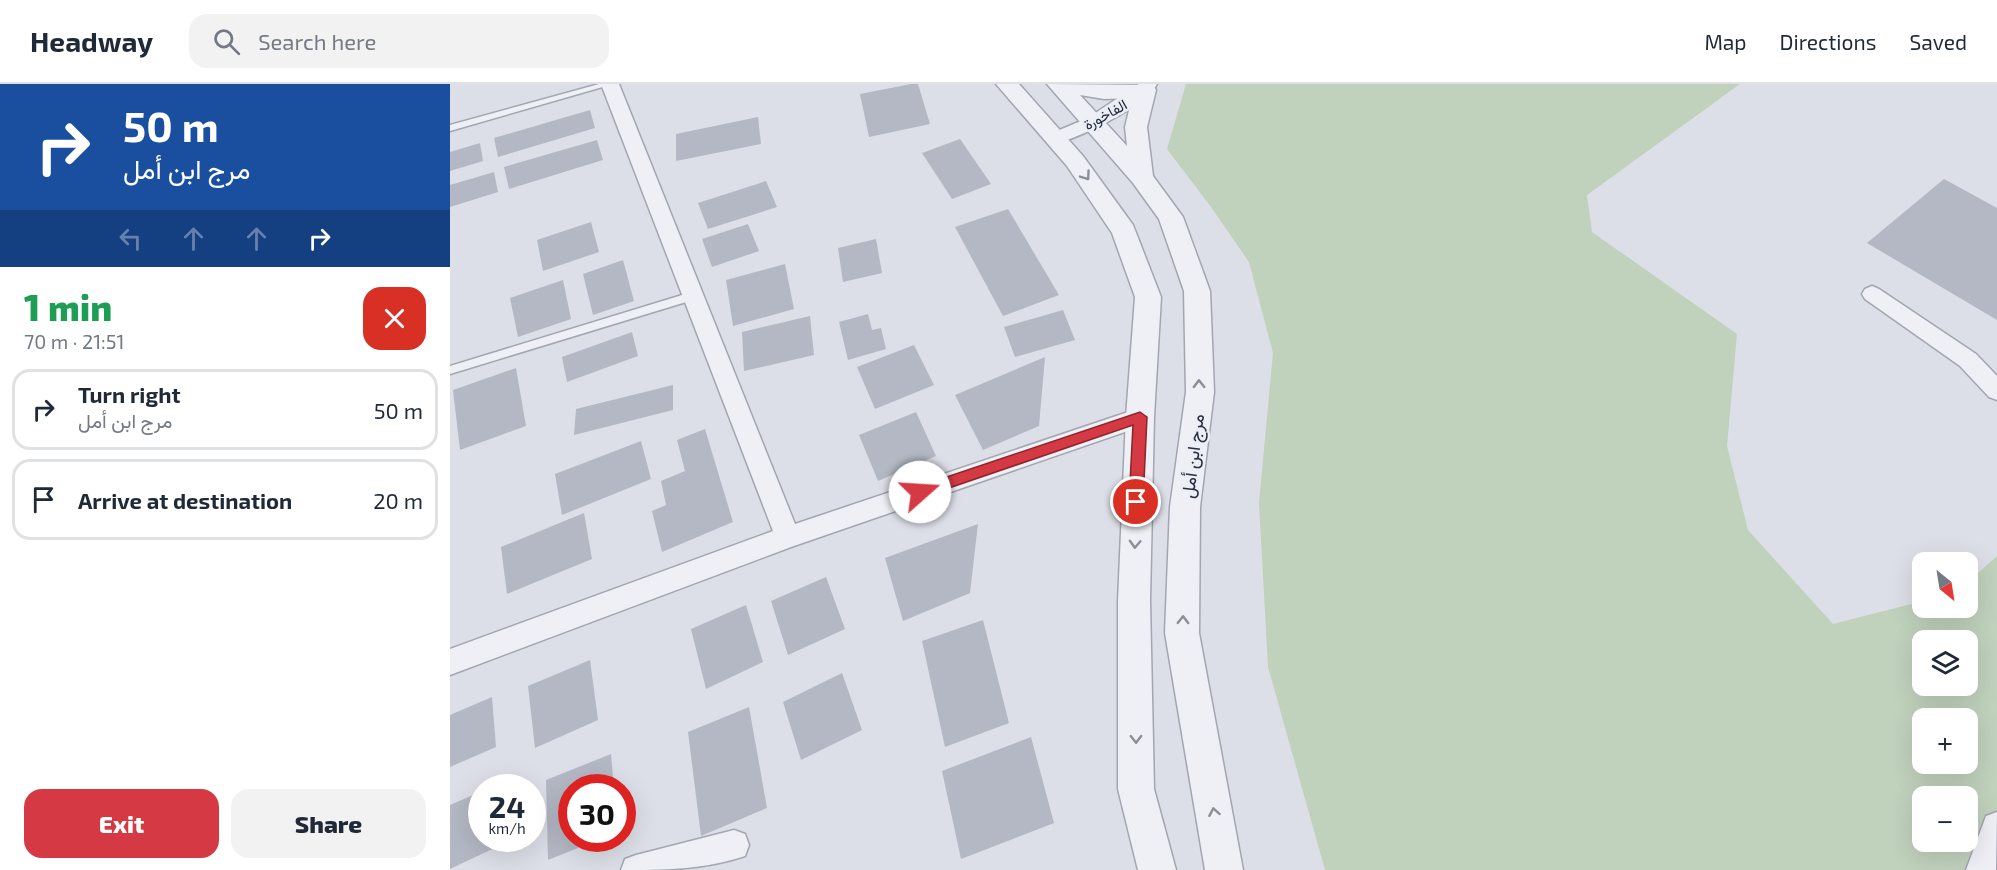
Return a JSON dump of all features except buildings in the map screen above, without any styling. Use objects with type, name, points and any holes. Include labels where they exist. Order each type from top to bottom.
[{"type":"street","points":[[610,84],[788,537]]},
{"type":"street","points":[[1007,84],[1056,138],[1124,231],[1148,297],[1140,417],[1134,601],[1136,789],[1157,870]]},
{"type":"street","name":"مرج ابن أمل","points":[[1058,84],[1141,177],[1171,217],[1197,291],[1200,392],[1185,507],[1182,633],[1224,870]]},
{"type":"street","points":[[1065,84],[1082,91],[1111,93],[1147,87],[1136,127],[1141,177]]},
{"type":"street","name":"الفاخورة","points":[[1056,138],[1094,122],[1147,87]]},
{"type":"street","points":[[1872,294],[1968,360],[1997,392]]},
{"type":"street","points":[[450,662],[788,537],[1140,417]]},
{"type":"street","points":[[1981,870],[1997,827]]},
{"type":"street","points":[[636,870],[734,845]]},
{"type":"lane","points":[[450,128],[610,84]]},
{"type":"lane","points":[[450,370],[692,296]]},
{"type":"green space","points":[[1186,84],[1740,84],[1587,195],[1592,232],[1737,334],[1727,446],[1748,530],[1833,624],[1912,604],[1912,618],[1978,618],[1978,573],[1997,556],[1997,870],[1325,870],[1268,667],[1259,503],[1273,353],[1249,262],[1167,149]]},
{"type":"route","points":[[920,492],[1140,417],[1136,502]]}]
